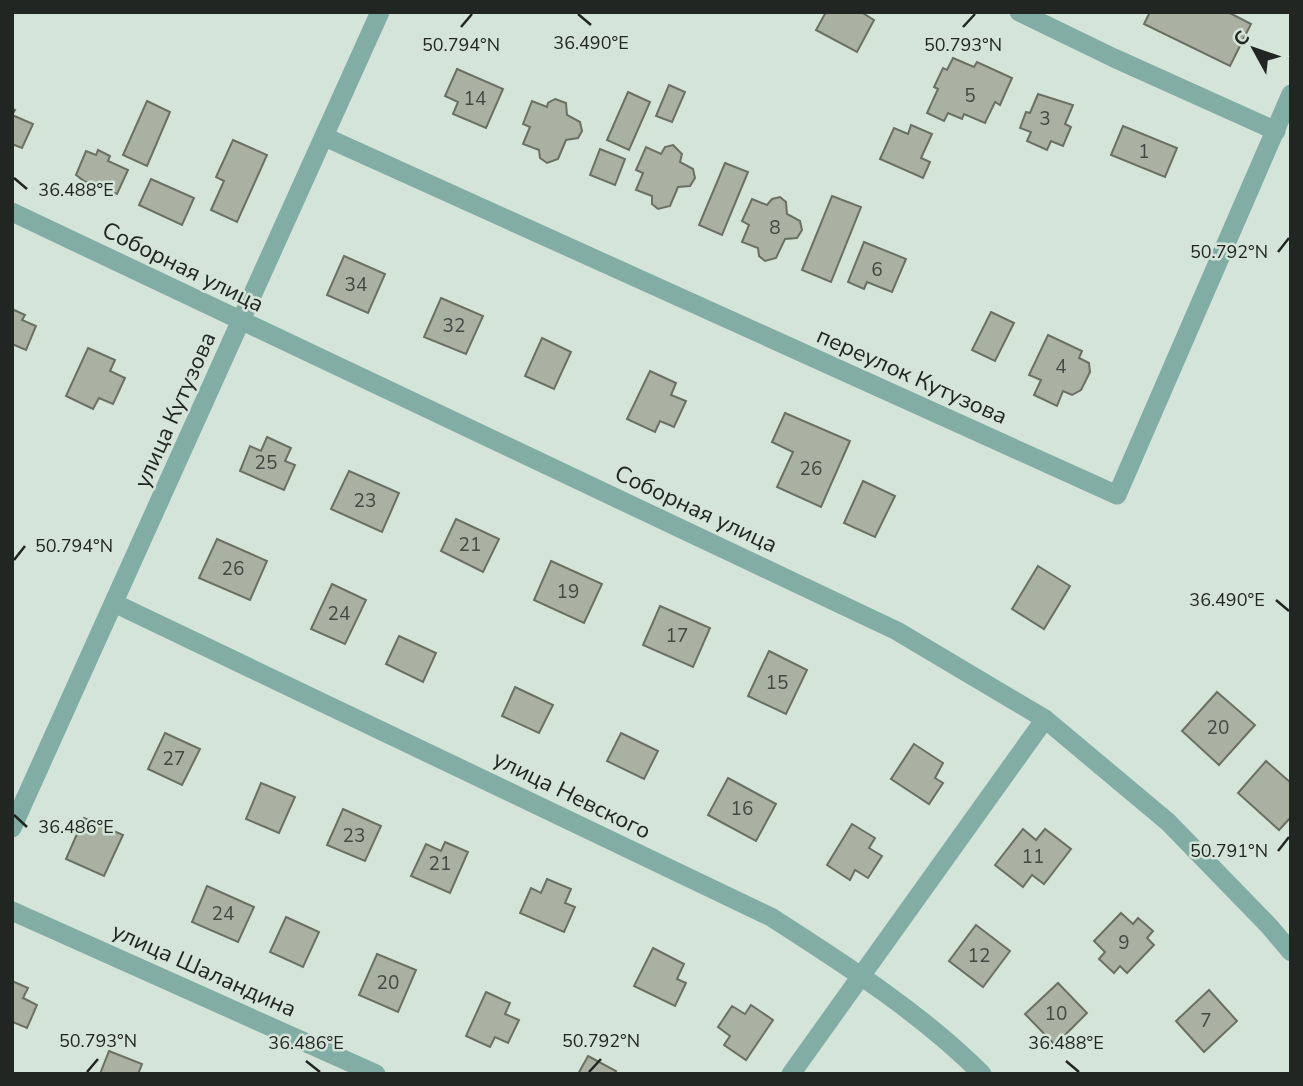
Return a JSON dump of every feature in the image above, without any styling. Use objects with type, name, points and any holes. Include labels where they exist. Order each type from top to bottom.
[{"type":"street","name":"улица Кутузова","points":[[12,828],[380,12]]},
{"type":"street","points":[[1019,12],[1276,131]]},
{"type":"street","name":"переулок Кутузова","points":[[325,137],[1117,495],[1291,94]]},
{"type":"street","name":"Соборная улица","points":[[12,212],[897,631],[1045,719],[1168,822],[1291,951]]},
{"type":"street","name":"улица Невского","points":[[114,603],[771,917],[862,975],[963,1055],[982,1074]]},
{"type":"street","points":[[791,1074],[1045,719]]},
{"type":"street","name":"улица Шаландина","points":[[12,911],[376,1074]]},
{"type":"building","points":[[826,12],[861,12],[874,20],[857,52],[816,30]]},
{"type":"building","points":[[1150,12],[1228,12],[1251,24],[1230,66],[1144,24]]},
{"type":"building","points":[[953,58],[974,67],[977,62],[1012,78],[1000,105],[995,102],[985,123],[964,114],[962,119],[948,113],[944,121],[927,113],[938,89],[934,87],[943,68],[947,70]]},
{"type":"building","points":[[457,69],[503,89],[486,128],[453,114],[458,102],[445,96]]},
{"type":"building","points":[[669,85],[685,92],[672,122],[656,116]]},
{"type":"building","points":[[628,92],[650,102],[629,150],[607,140]]},
{"type":"building","points":[[1038,94],[1073,105],[1065,124],[1071,127],[1063,146],[1051,141],[1047,150],[1027,141],[1031,132],[1020,128],[1026,112],[1030,113]]},
{"type":"building","points":[[555,99],[566,103],[567,115],[580,122],[582,131],[578,138],[566,140],[558,159],[547,163],[540,158],[539,150],[523,144],[530,127],[523,124],[532,101],[547,107],[548,103]]},
{"type":"building","points":[[147,101],[170,112],[147,166],[123,155]]},
{"type":"building","points":[[12,115],[33,124],[22,148],[12,144]]},
{"type":"building","points":[[911,125],[932,134],[921,158],[930,162],[923,178],[880,159],[894,128],[908,134]]},
{"type":"building","points":[[1123,126],[1177,148],[1165,177],[1111,155]]},
{"type":"building","points":[[233,140],[267,155],[237,222],[211,210],[224,181],[216,177]]},
{"type":"building","points":[[673,145],[682,154],[680,162],[693,169],[695,178],[690,186],[678,187],[670,206],[658,209],[652,204],[652,196],[636,190],[643,173],[636,170],[646,147],[661,154],[665,147]]},
{"type":"building","points":[[600,149],[625,159],[615,185],[590,175]]},
{"type":"building","points":[[98,150],[110,156],[108,161],[128,170],[117,194],[76,175],[86,151],[96,155]]},
{"type":"building","points":[[725,163],[748,172],[722,235],[699,225]]},
{"type":"building","points":[[151,179],[194,198],[182,225],[139,205]]},
{"type":"building","points":[[832,196],[861,207],[831,282],[802,270]]},
{"type":"building","points":[[780,197],[786,202],[787,214],[800,221],[802,230],[797,238],[785,239],[776,258],[765,261],[759,256],[758,248],[742,242],[749,225],[742,221],[752,199],[767,205],[772,199]]},
{"type":"building","points":[[864,242],[906,259],[892,292],[867,282],[864,289],[848,282]]},
{"type":"building","points":[[344,256],[385,274],[368,313],[327,295]]},
{"type":"building","points":[[441,298],[483,316],[466,354],[424,337]]},
{"type":"building","points":[[12,309],[25,315],[22,320],[36,326],[26,350],[12,344]]},
{"type":"building","points":[[991,312],[1014,323],[995,361],[972,350]]},
{"type":"building","points":[[1048,335],[1082,351],[1079,358],[1089,363],[1090,372],[1081,390],[1072,395],[1063,391],[1057,406],[1034,395],[1041,380],[1029,375]]},
{"type":"building","points":[[542,338],[571,352],[554,389],[525,376]]},
{"type":"building","points":[[88,348],[115,360],[110,371],[125,378],[113,404],[99,398],[93,409],[66,396]]},
{"type":"building","points":[[650,371],[676,383],[671,395],[686,401],[674,427],[660,421],[655,432],[627,419]]},
{"type":"building","points":[[785,413],[850,441],[821,507],[777,487],[793,452],[772,442]]},
{"type":"building","points":[[267,437],[291,448],[285,461],[295,465],[284,490],[240,471],[250,446],[261,451]]},
{"type":"building","points":[[349,471],[399,493],[382,532],[331,509]]},
{"type":"building","points":[[863,481],[895,496],[875,537],[844,523]]},
{"type":"building","points":[[456,519],[499,539],[483,572],[441,551]]},
{"type":"building","points":[[217,539],[267,561],[250,600],[199,578]]},
{"type":"building","points":[[551,561],[602,584],[584,623],[534,600]]},
{"type":"building","points":[[1038,566],[1070,586],[1044,629],[1012,609]]},
{"type":"building","points":[[332,584],[366,600],[345,644],[311,629]]},
{"type":"building","points":[[660,606],[710,628],[693,667],[643,645]]},
{"type":"building","points":[[399,636],[436,653],[423,682],[386,664]]},
{"type":"building","points":[[769,651],[807,670],[786,714],[748,696]]},
{"type":"building","points":[[515,687],[553,705],[539,733],[502,716]]},
{"type":"building","points":[[1217,692],[1255,725],[1219,765],[1182,731]]},
{"type":"building","points":[[165,733],[200,749],[182,785],[148,769]]},
{"type":"building","points":[[621,733],[658,751],[644,779],[607,761]]},
{"type":"building","points":[[914,744],[943,763],[935,778],[943,783],[929,804],[891,779]]},
{"type":"building","points":[[1266,761],[1291,783],[1291,817],[1279,830],[1238,793]]},
{"type":"building","points":[[728,778],[776,804],[756,841],[708,815]]},
{"type":"building","points":[[261,783],[295,797],[279,833],[246,819]]},
{"type":"building","points":[[343,809],[381,826],[365,861],[327,845]]},
{"type":"building","points":[[84,818],[123,835],[104,876],[66,859]]},
{"type":"building","points":[[852,824],[875,838],[869,848],[882,856],[868,878],[855,870],[850,880],[827,865]]},
{"type":"building","points":[[1023,829],[1036,840],[1045,829],[1071,849],[1044,884],[1032,875],[1023,887],[995,865]]},
{"type":"building","points":[[445,842],[468,852],[450,893],[411,876],[426,844],[441,851]]},
{"type":"building","points":[[547,879],[571,889],[565,903],[575,907],[564,932],[520,913],[531,888],[541,893]]},
{"type":"building","points":[[207,886],[254,907],[238,942],[192,922]]},
{"type":"building","points":[[1121,913],[1133,924],[1138,918],[1153,931],[1147,938],[1154,945],[1127,973],[1120,966],[1114,973],[1099,959],[1105,952],[1094,941]]},
{"type":"building","points":[[286,917],[319,932],[303,967],[270,952]]},
{"type":"building","points":[[976,925],[1010,951],[983,987],[949,961]]},
{"type":"building","points":[[653,948],[684,964],[677,979],[686,983],[675,1006],[634,986]]},
{"type":"building","points":[[377,954],[416,970],[398,1012],[359,995]]},
{"type":"building","points":[[12,981],[28,988],[23,998],[37,1005],[27,1028],[13,1022],[12,1024]]},
{"type":"building","points":[[1058,983],[1087,1013],[1055,1045],[1025,1014]]},
{"type":"building","points":[[1209,990],[1237,1021],[1204,1052],[1176,1021]]},
{"type":"building","points":[[486,992],[510,1003],[505,1014],[519,1020],[508,1043],[495,1037],[490,1047],[466,1036]]},
{"type":"building","points":[[751,1005],[773,1020],[746,1060],[724,1045],[730,1036],[718,1027],[732,1006],[745,1014]]},
{"type":"building","points":[[109,1051],[142,1064],[138,1074],[100,1074]]},
{"type":"building","points":[[588,1056],[616,1071],[614,1074],[578,1074]]}]
